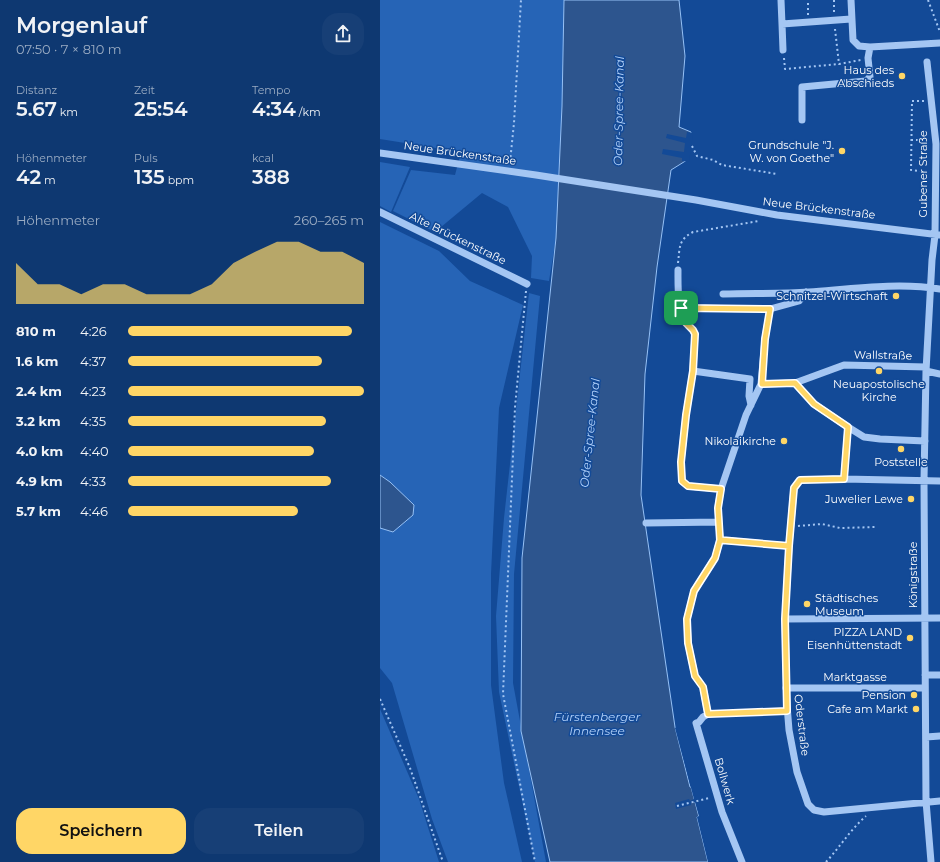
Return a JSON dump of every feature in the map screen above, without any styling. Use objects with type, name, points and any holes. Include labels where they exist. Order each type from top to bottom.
[{"type":"street","points":[[781,0],[783,50]]},
{"type":"street","points":[[851,0],[853,40],[859,46],[870,47],[940,43]]},
{"type":"street","points":[[782,24],[851,19]]},
{"type":"street","points":[[802,120],[802,87],[866,81],[870,77],[868,58],[870,47]]},
{"type":"street","name":"Gubener Straße","points":[[927,62],[936,140],[935,172],[937,235],[930,287]]},
{"type":"street","name":"Neue Brückenstraße","points":[[380,152],[696,200],[777,215],[937,235]]},
{"type":"street","name":"Alte Brückenstraße","points":[[380,212],[527,284]]},
{"type":"street","points":[[678,270],[678,296],[681,308],[686,323],[695,334],[693,371],[684,430],[681,462],[682,481],[688,486],[721,489]]},
{"type":"street","points":[[723,294],[806,292],[880,287],[930,287],[940,289]]},
{"type":"street","name":"Königstraße","points":[[930,287],[926,369],[924,619],[926,801],[931,862]]},
{"type":"street","points":[[681,308],[770,309],[799,301],[806,292]]},
{"type":"street","points":[[708,713],[703,687],[695,676],[688,643],[687,619],[694,591],[715,558],[720,540],[718,508],[721,489],[738,437],[751,405],[762,384],[765,339],[770,309]]},
{"type":"street","name":"Wallstraße","points":[[762,384],[795,383],[844,365],[926,369],[940,374]]},
{"type":"street","points":[[693,371],[750,379],[749,396],[751,405]]},
{"type":"street","points":[[795,383],[814,404],[864,437],[925,441]]},
{"type":"street","points":[[848,427],[844,479],[940,481]]},
{"type":"street","name":"Oderstraße","points":[[844,479],[800,480],[794,488],[785,619],[787,711],[797,772],[808,804],[814,810],[824,812],[926,801],[940,801]]},
{"type":"street","points":[[646,523],[719,522]]},
{"type":"street","points":[[720,540],[789,546]]},
{"type":"street","points":[[785,619],[940,618]]},
{"type":"street","points":[[925,675],[940,675]]},
{"type":"street","name":"Marktgasse","points":[[786,688],[925,688]]},
{"type":"street","name":"Bollwerk","points":[[708,713],[696,723],[722,812],[742,862]]},
{"type":"street","points":[[926,737],[940,736]]},
{"type":"path","points":[[508,172],[514,123],[521,0]]},
{"type":"path","points":[[808,0],[808,22]]},
{"type":"path","points":[[834,0],[834,21],[839,64]]},
{"type":"path","points":[[928,0],[940,32]]},
{"type":"path","points":[[936,20],[940,18]]},
{"type":"path","points":[[783,50],[785,69],[839,64],[868,58]]},
{"type":"path","points":[[931,101],[912,101],[911,170],[935,172]]},
{"type":"path","points":[[912,140],[936,140]]},
{"type":"path","points":[[692,146],[697,156],[713,160],[722,165],[777,174]]},
{"type":"path","points":[[678,270],[680,243],[685,236],[694,232],[752,223]]},
{"type":"path","points":[[527,284],[514,407],[503,694],[535,862]]},
{"type":"path","points":[[791,527],[822,524],[840,528],[878,527]]},
{"type":"path","points":[[380,699],[410,768],[443,862]]},
{"type":"path","points":[[708,713],[787,711]]},
{"type":"path","points":[[678,806],[708,798]]},
{"type":"path","points":[[826,862],[856,825],[876,807]]},
{"type":"shaded area","points":[[380,0],[564,0],[562,106],[556,238],[549,281],[531,278],[532,256],[508,207],[482,193],[435,232],[393,211],[411,170],[455,175],[461,152],[380,139]]},
{"type":"shaded area","points":[[380,162],[410,167],[391,212],[380,206]]},
{"type":"shaded area","points":[[380,222],[439,251],[470,281],[523,305],[499,408],[491,574],[491,685],[504,783],[522,862],[448,862],[432,819],[392,683],[380,668],[380,528],[393,532],[390,482],[380,475]]},
{"type":"shaded area","points":[[529,293],[540,296],[514,574],[513,683],[546,862],[535,862],[499,692],[496,616],[504,518]]},
{"type":"shaded area","points":[[380,709],[419,799],[439,862],[380,862]]},
{"type":"water","name":"Fürstenberger Innensee","points":[[564,0],[679,0],[685,56],[679,127],[691,132],[687,160],[671,170],[657,267],[645,374],[641,495],[675,727],[699,817],[697,817],[708,862],[550,862],[521,731],[522,558],[556,238],[562,106]]},
{"type":"water","points":[[380,475],[390,482],[414,505],[413,515],[393,532],[380,528]]},
{"type":"pier","points":[[687,132],[693,133],[689,162],[682,161],[682,158],[662,154],[663,149],[684,152],[685,143],[666,138],[667,134],[686,138]]},
{"type":"pier","points":[[677,727],[691,785],[693,787],[701,816],[699,819],[710,862],[708,862],[697,817],[699,816],[695,802],[691,803],[691,805],[676,809],[675,803],[694,799],[675,728]]},
{"type":"place","name":"Haus des Abschieds","points":[[902,76]]},
{"type":"place","name":"Grundschule \"J. W. von Goethe\"","points":[[842,151]]},
{"type":"place","name":"Schnitzel-Wirtschaft","points":[[896,296]]},
{"type":"place","name":"Neuapostolische Kirche","points":[[879,371]]},
{"type":"place","name":"Nikolaikirche","points":[[784,441]]},
{"type":"place","name":"Poststelle","points":[[901,449]]},
{"type":"place","name":"Juwelier Lewe","points":[[911,499]]},
{"type":"place","name":"Städtisches Museum","points":[[807,604]]},
{"type":"place","name":"PIZZA LAND Eisenhüttenstadt","points":[[910,638]]},
{"type":"place","name":"Pension","points":[[914,695]]},
{"type":"place","name":"Cafe am Markt","points":[[916,709]]},
{"type":"route","points":[[681,308],[686,323],[695,334],[693,371],[681,462],[682,481],[688,486],[721,489],[718,508],[720,540],[789,546],[785,619],[787,711],[708,714],[703,687],[695,676],[688,643],[687,619],[691,600],[694,591],[715,558],[720,540],[754,543],[789,546],[794,488],[800,480],[844,479],[848,427],[814,404],[795,383],[762,384],[765,339],[770,309],[681,308]]},
{"type":"water label","name":"Oder-Spree-Kanal","points":[[619,111]]},
{"type":"water label","name":"Oder-Spree-Kanal","points":[[590,433]]}]
